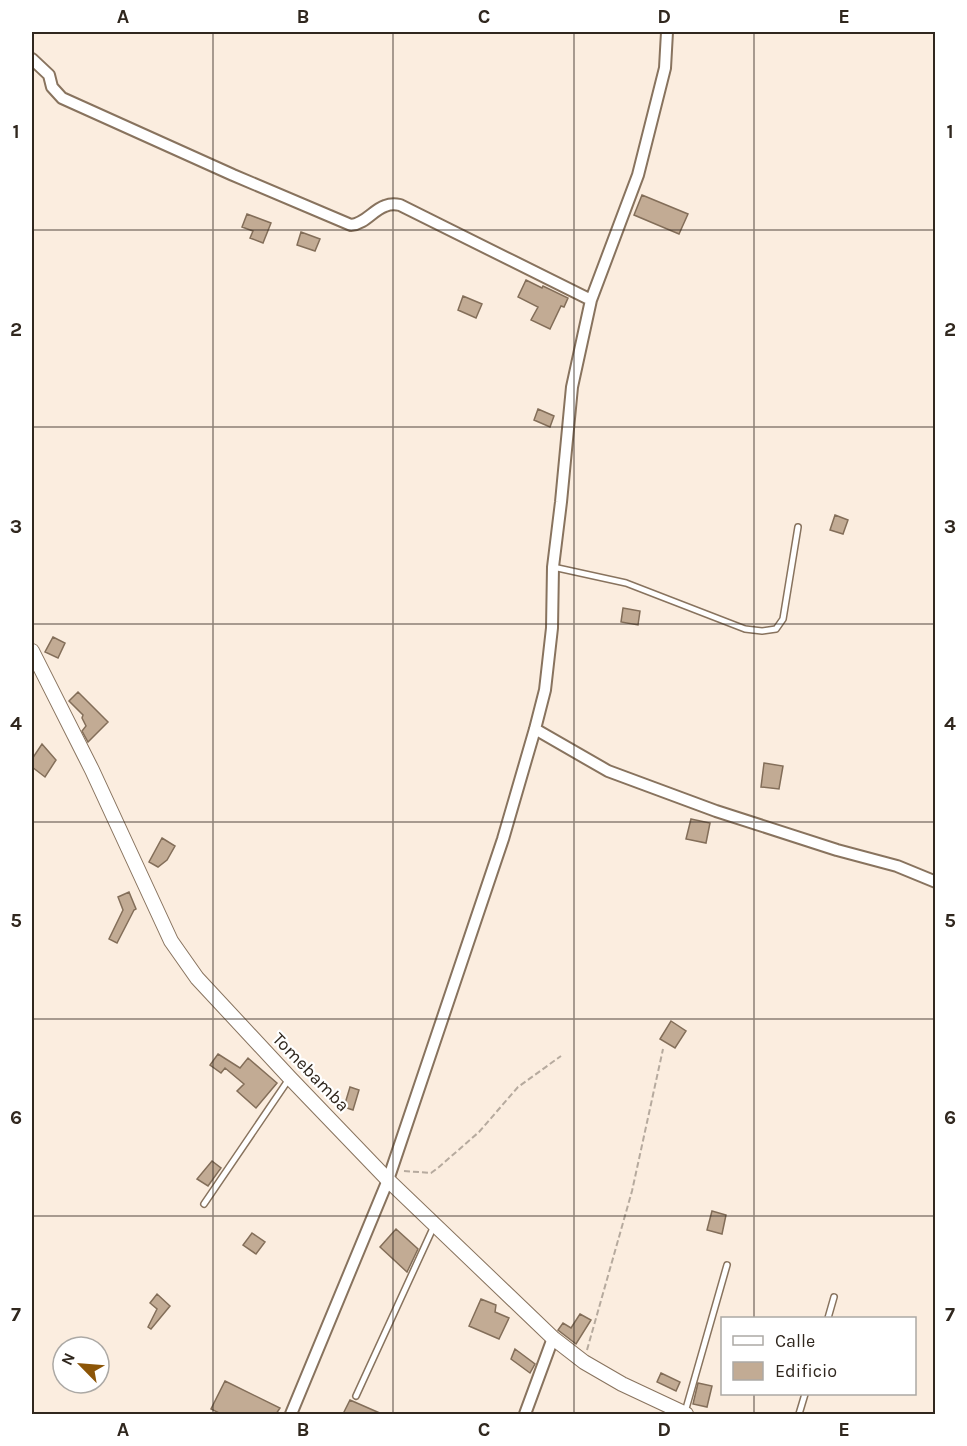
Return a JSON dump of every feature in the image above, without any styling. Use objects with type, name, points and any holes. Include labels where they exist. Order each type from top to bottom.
[{"type":"street","points":[[291,1414],[388,1180],[500,850],[536,729],[545,690],[552,628],[553,567],[572,387],[591,300],[638,175],[665,68],[668,32]]},
{"type":"street","points":[[32,59],[49,75],[52,87],[62,98],[233,175],[351,225],[355,225],[383,206],[400,205],[591,300]]},
{"type":"street","name":"Tomebamba","points":[[32,651],[92,770],[171,941],[197,978],[388,1180],[553,1338],[584,1362],[622,1384],[685,1414]]},
{"type":"street","points":[[536,729],[608,771],[837,850],[897,866],[936,882]]},
{"type":"street","points":[[525,1414],[553,1338]]},
{"type":"lane","points":[[553,567],[626,584],[745,629],[762,631],[776,629],[783,619],[798,527]]},
{"type":"lane","points":[[204,1204],[290,1078]]},
{"type":"lane","points":[[356,1396],[434,1225]]},
{"type":"lane","points":[[685,1414],[727,1265]]},
{"type":"lane","points":[[828,1317],[834,1297]]},
{"type":"lane","points":[[799,1414],[805,1395]]},
{"type":"path","points":[[584,1362],[632,1191],[663,1049]]},
{"type":"path","points":[[393,1166],[411,1172],[431,1173],[479,1132],[518,1087],[561,1056]]},
{"type":"building","points":[[642,195],[688,214],[679,234],[634,215]]},
{"type":"building","points":[[247,214],[271,223],[263,243],[250,238],[253,231],[242,227]]},
{"type":"building","points":[[301,232],[320,239],[315,251],[297,245]]},
{"type":"building","points":[[526,280],[568,298],[564,307],[561,306],[550,329],[531,320],[538,307],[518,297]]},
{"type":"building","points":[[463,296],[482,304],[476,318],[458,310]]},
{"type":"building","points":[[538,409],[554,416],[550,427],[534,420]]},
{"type":"building","points":[[835,515],[848,520],[843,534],[830,530]]},
{"type":"building","points":[[623,608],[640,611],[638,625],[621,622]]},
{"type":"building","points":[[53,637],[65,643],[58,658],[45,652]]},
{"type":"building","points":[[78,692],[108,722],[88,742],[82,731],[86,726],[83,715],[69,701]]},
{"type":"building","points":[[42,744],[56,760],[45,777],[32,767],[32,759]]},
{"type":"building","points":[[764,763],[783,766],[779,789],[761,787]]},
{"type":"building","points":[[691,819],[710,823],[706,843],[686,839]]},
{"type":"building","points":[[162,838],[175,846],[167,860],[158,867],[149,862]]},
{"type":"building","points":[[129,892],[136,909],[117,943],[109,939],[123,910],[118,897]]},
{"type":"building","points":[[671,1021],[686,1031],[675,1048],[660,1039]]},
{"type":"building","points":[[218,1054],[240,1068],[248,1058],[277,1083],[256,1108],[237,1091],[244,1084],[225,1068],[221,1073],[210,1065]]},
{"type":"building","points":[[350,1087],[359,1090],[353,1110],[344,1107]]},
{"type":"building","points":[[212,1161],[221,1168],[208,1186],[197,1179]]},
{"type":"building","points":[[712,1211],[726,1215],[722,1234],[707,1230]]},
{"type":"building","points":[[396,1229],[418,1249],[407,1272],[380,1247]]},
{"type":"building","points":[[252,1233],[265,1242],[256,1254],[243,1245]]},
{"type":"building","points":[[157,1294],[170,1306],[151,1329],[148,1327],[157,1309],[150,1303]]},
{"type":"building","points":[[481,1299],[496,1305],[495,1312],[509,1318],[499,1339],[469,1326]]},
{"type":"building","points":[[580,1314],[591,1320],[576,1344],[558,1330],[563,1323],[571,1328]]},
{"type":"building","points":[[515,1349],[535,1364],[530,1373],[511,1359]]},
{"type":"building","points":[[661,1373],[680,1382],[676,1391],[657,1382]]},
{"type":"building","points":[[225,1381],[280,1408],[276,1414],[221,1414],[211,1409]]},
{"type":"building","points":[[698,1383],[712,1386],[707,1407],[693,1404]]},
{"type":"building","points":[[350,1400],[382,1414],[343,1414]]}]
